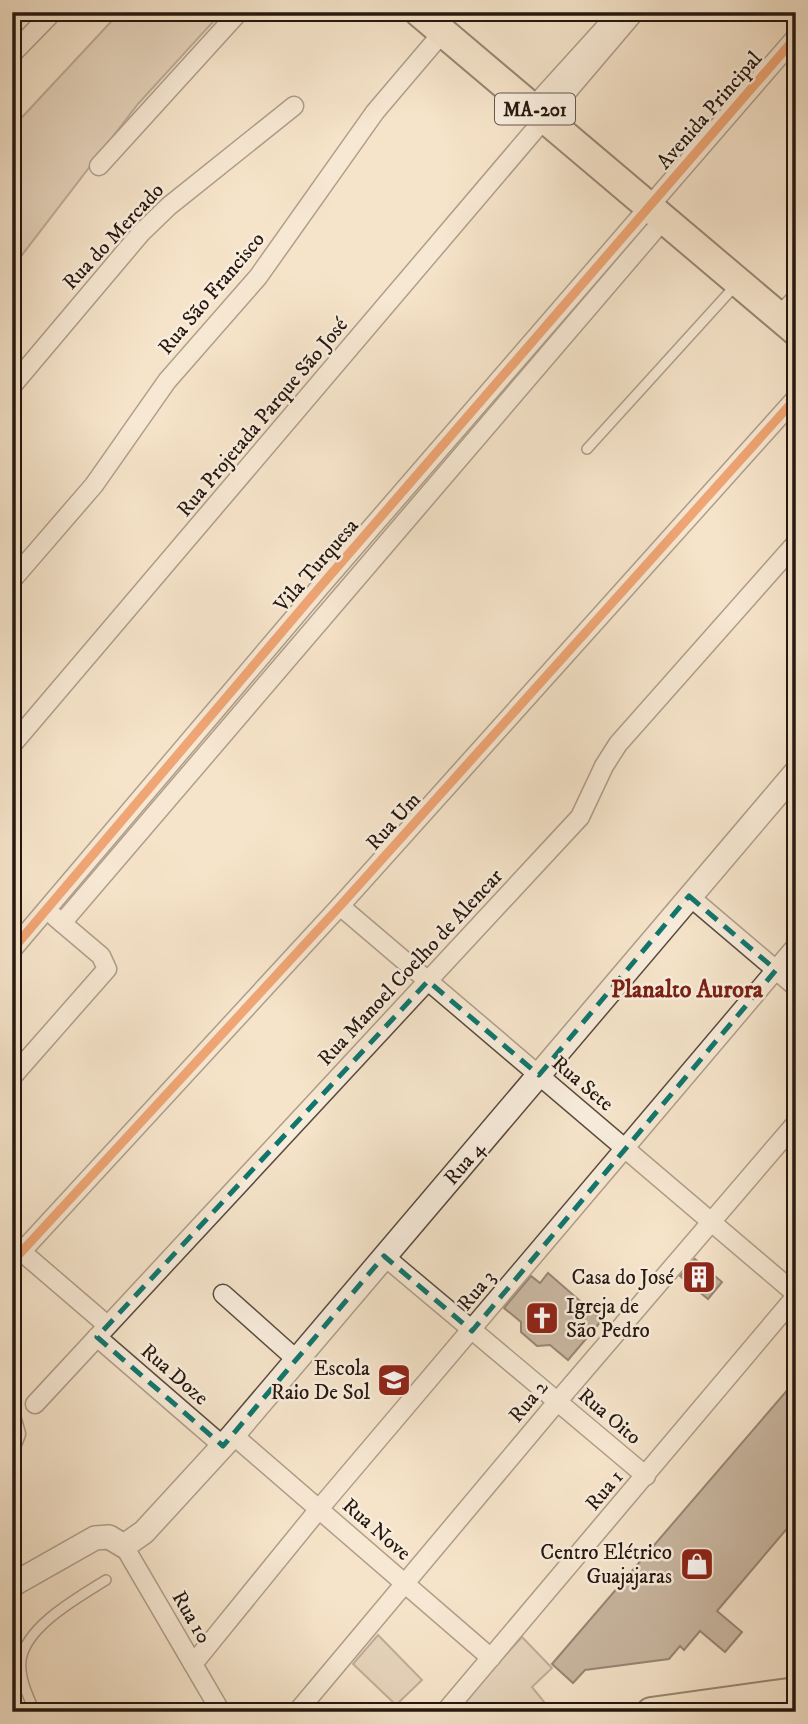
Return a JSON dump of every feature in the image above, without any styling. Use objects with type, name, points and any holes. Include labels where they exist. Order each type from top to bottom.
[{"type":"main road","name":"MA-201","points":[[419,12],[786,323]]},
{"type":"main road","points":[[651,1712],[796,1692]]},
{"type":"street","points":[[12,54],[53,12]]},
{"type":"street","points":[[99,166],[239,12]]},
{"type":"street","points":[[539,113],[619,12]]},
{"type":"street","points":[[539,113],[635,12]]},
{"type":"street","name":"Rua São Francisco","points":[[12,580],[94,485],[167,381],[258,277],[375,112],[443,32]]},
{"type":"street","name":"Avenida Principal","points":[[657,213],[796,37]]},
{"type":"street","name":"Rua do Mercado","points":[[12,386],[141,233],[169,205],[294,106]]},
{"type":"street","name":"Rua Projetada Parque São José","points":[[12,745],[539,113]]},
{"type":"street","name":"Vila Turquesa","points":[[12,950],[481,401],[657,213]]},
{"type":"street","name":"Vila Turquesa","points":[[62,923],[336,600],[497,416],[657,213]]},
{"type":"street","name":"Rua Um","points":[[17,1257],[340,906],[796,398]]},
{"type":"street","points":[[481,401],[497,416]]},
{"type":"street","name":"Rua Manoel Coelho de Alencar","points":[[35,1404],[580,817],[604,766],[618,744],[796,543]]},
{"type":"street","points":[[320,587],[336,600]]},
{"type":"street","name":"Rua 4","points":[[124,1546],[144,1532],[228,1440],[796,772]]},
{"type":"street","points":[[161,775],[176,787]]},
{"type":"street","points":[[689,896],[796,987]]},
{"type":"street","name":"Rua Sete","points":[[340,906],[796,1295]]},
{"type":"street","points":[[12,1077],[107,969],[101,956],[47,910]]},
{"type":"street","name":"Rua 3","points":[[193,1664],[319,1509],[796,946]]},
{"type":"street","name":"Rua 2","points":[[297,1712],[556,1402],[796,1123]]},
{"type":"street","name":"Rua Oito","points":[[384,1256],[646,1476]]},
{"type":"street","name":"Rua Doze","points":[[17,1257],[228,1440]]},
{"type":"street","points":[[223,1294],[297,1360]]},
{"type":"street","name":"Rua 1","points":[[445,1712],[796,1295]]},
{"type":"street","points":[[12,1420],[16,1434],[12,1444]]},
{"type":"street","name":"Rua Nove","points":[[228,1440],[319,1509],[491,1658]]},
{"type":"street","points":[[12,1585],[95,1538],[109,1537],[124,1546]]},
{"type":"street","name":"Rua 10","points":[[124,1546],[220,1711]]},
{"type":"lane","points":[[587,449],[738,282]]},
{"type":"lane","points":[[786,323],[796,292]]},
{"type":"lane","points":[[35,1712],[23,1683],[21,1659],[33,1633],[106,1580]]},
{"type":"lane","points":[[187,1712],[220,1711]]},
{"type":"highlighted area","points":[[689,896],[776,970],[472,1331],[384,1256],[223,1446],[97,1337],[428,981],[539,1075]]},
{"type":"shaded area","points":[[120,12],[222,12],[138,104],[12,268],[12,128]]},
{"type":"shaded area","points":[[378,1635],[422,1680],[396,1705],[353,1664]]},
{"type":"shaded area","points":[[522,1637],[552,1668],[532,1687],[549,1708],[529,1712],[453,1712]]},
{"type":"building","name":"Casa do José","points":[[695,1259],[722,1282],[708,1299],[680,1276]]},
{"type":"building","name":"Igreja de São Pedro","points":[[548,1273],[602,1320],[568,1360],[550,1345],[537,1346],[521,1332],[521,1322],[504,1308],[531,1276],[540,1283]]},
{"type":"building","name":"Centro Elétrico Guajajaras","points":[[796,1380],[796,1518],[717,1611],[742,1632],[725,1652],[700,1631],[684,1650],[680,1646],[669,1659],[585,1670],[573,1683],[552,1664]]},
{"type":"cycle path","points":[[12,950],[320,587],[796,37]]},
{"type":"cycle path","points":[[12,1262],[340,906],[796,398]]},
{"type":"place","name":"Casa do José","points":[[699,1277]]},
{"type":"place","name":"Igreja de São Pedro","points":[[542,1318]]},
{"type":"place","name":"Escola Raio De Sol","points":[[394,1380]]},
{"type":"place","name":"Centro Elétrico Guajajaras","points":[[697,1564]]},
{"type":"district","name":"Planalto Aurora","points":[[687,989]]}]
